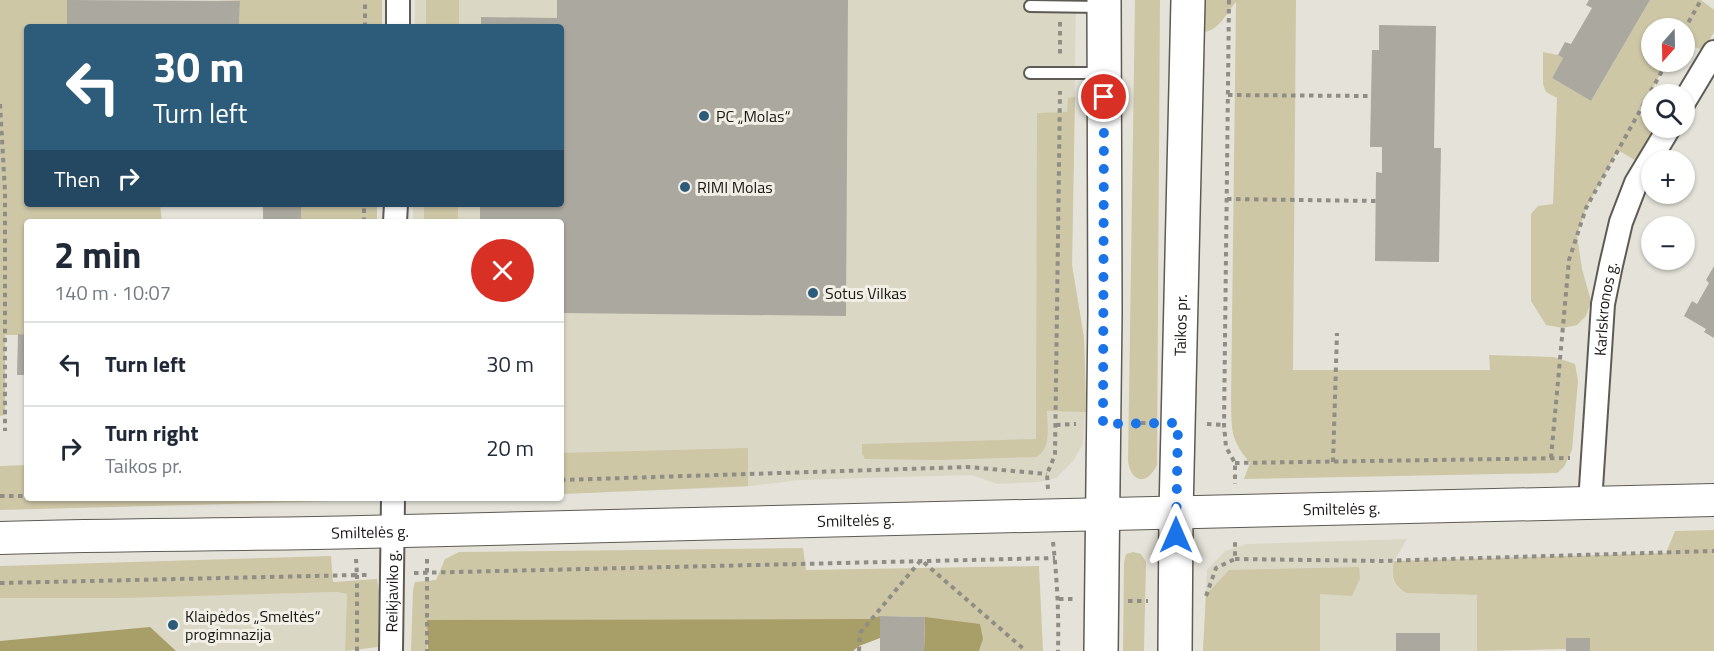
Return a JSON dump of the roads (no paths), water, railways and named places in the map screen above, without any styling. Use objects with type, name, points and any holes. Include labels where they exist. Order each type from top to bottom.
[{"type":"main road","name":"Taikos pr.","points":[[1175,651],[1188,0]]},
{"type":"main road","points":[[1101,651],[1104,3]]},
{"type":"street","points":[[398,0],[398,24]]},
{"type":"street","points":[[1695,84],[1714,52]]},
{"type":"street","name":"Karlskronos g.","points":[[1590,502],[1603,304],[1621,222],[1636,183],[1663,138]]},
{"type":"street","name":"Smiltelės g.","points":[[0,538],[355,532],[1714,500]]},
{"type":"street","name":"Reikjaviko g.","points":[[391,651],[393,501]]},
{"type":"lane","points":[[1030,6],[1104,3]]},
{"type":"lane","points":[[1030,73],[1104,74]]},
{"type":"place","name":"PC „Molas“","points":[[704,116]]},
{"type":"place","name":"RIMI Molas","points":[[685,187]]},
{"type":"place","name":"Sotus Vilkas","points":[[813,293]]},
{"type":"place","name":"Klaipėdos „Smeltės“ progimnazija","points":[[173,625]]}]
